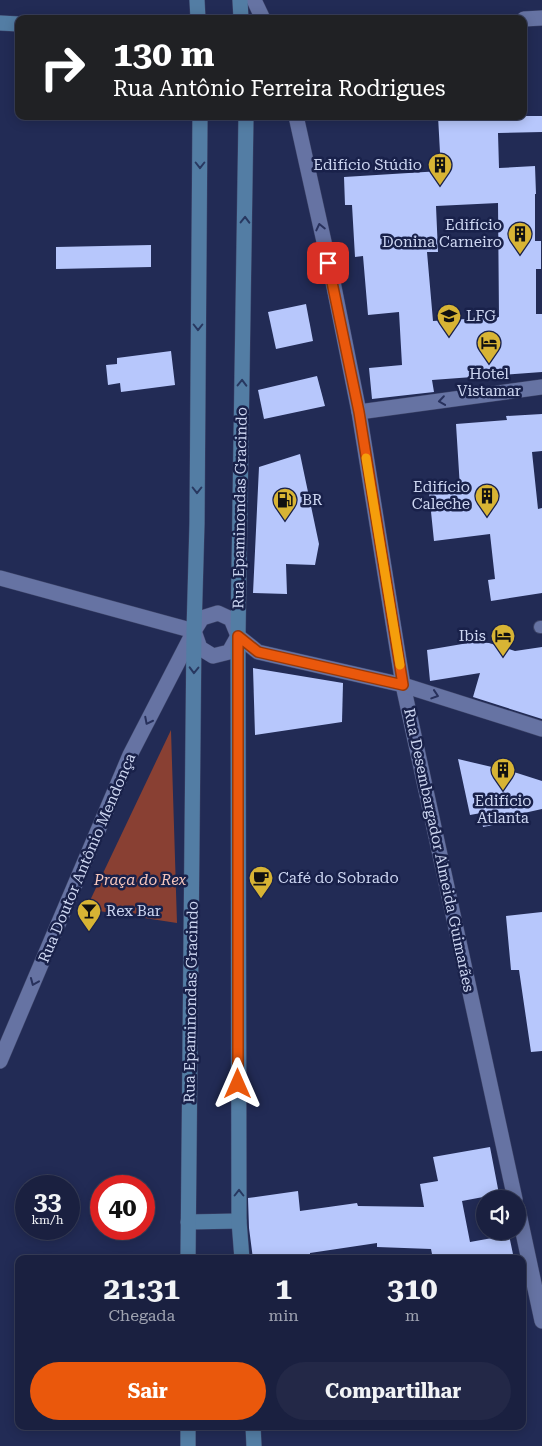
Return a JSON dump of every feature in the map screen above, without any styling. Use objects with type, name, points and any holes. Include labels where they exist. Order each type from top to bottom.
[{"type":"street","points":[[197,0],[198,15]]},
{"type":"street","points":[[240,0],[241,15]]},
{"type":"street","points":[[254,0],[261,15]]},
{"type":"street","points":[[527,19],[542,18]]},
{"type":"street","points":[[0,23],[15,24]]},
{"type":"street","name":"Rua Epaminondas Gracindo","points":[[188,1255],[200,120]]},
{"type":"street","name":"Rua Epaminondas Gracindo","points":[[242,1255],[239,1221],[238,636],[246,120]]},
{"type":"street","name":"Rua Desembargador Almeida Guimarães","points":[[297,120],[333,282],[359,412],[403,685],[513,1190]]},
{"type":"street","points":[[359,412],[542,387]]},
{"type":"street","points":[[0,578],[194,631]]},
{"type":"street","points":[[194,631],[202,618],[218,613],[231,619],[238,636],[258,652],[403,685],[542,729]]},
{"type":"street","points":[[194,631],[200,648],[213,656],[229,652],[238,636]]},
{"type":"street","name":"Rua Doutor Antônio Mendonça","points":[[0,1061],[130,755],[194,631]]},
{"type":"street","points":[[188,1222],[239,1221]]},
{"type":"street","points":[[525,1240],[542,1321]]},
{"type":"street","points":[[188,1430],[188,1446]]},
{"type":"street","points":[[253,1430],[254,1446]]},
{"type":"green space","name":"Praça do Rex","points":[[171,730],[177,923],[86,909]]},
{"type":"building","points":[[527,116],[542,116],[542,132],[498,133],[499,168],[535,166],[535,241],[541,241],[541,269],[536,269],[536,314],[542,314],[542,372],[432,380],[434,392],[372,399],[369,368],[402,365],[399,312],[368,315],[363,256],[355,257],[352,205],[345,205],[344,177],[441,171],[438,120],[527,120]],"holes":[[[498,203],[499,317],[433,321],[427,252],[438,252],[436,206]]]},
{"type":"building","points":[[151,245],[151,267],[56,269],[56,247]]},
{"type":"building","points":[[306,304],[313,341],[276,349],[268,312]]},
{"type":"building","points":[[171,351],[175,385],[121,392],[120,383],[108,385],[106,365],[117,364],[117,358]]},
{"type":"building","points":[[317,376],[325,406],[264,419],[258,390]]},
{"type":"building","points":[[542,414],[542,451],[532,452],[538,509],[542,508],[542,593],[491,601],[488,580],[495,579],[490,534],[434,541],[429,492],[460,488],[456,424],[507,420],[506,416]]},
{"type":"building","points":[[300,454],[319,544],[315,565],[286,564],[287,594],[253,593],[259,467]]},
{"type":"building","points":[[474,642],[489,643],[515,651],[542,647],[542,719],[473,697],[480,673],[430,681],[427,650]]},
{"type":"building","points":[[253,668],[343,683],[342,722],[255,735]]},
{"type":"building","name":"Edifício Atlanta","points":[[458,759],[542,781],[542,809],[524,813],[525,819],[483,827],[481,813],[470,815]]},
{"type":"building","points":[[542,912],[542,1051],[531,1052],[519,970],[511,970],[506,916]]},
{"type":"building","points":[[490,1147],[498,1190],[476,1190],[476,1198],[462,1201],[470,1242],[510,1240],[513,1255],[432,1255],[431,1249],[377,1247],[377,1243],[310,1253],[310,1255],[252,1255],[248,1198],[298,1191],[300,1211],[357,1203],[358,1206],[424,1207],[420,1184],[438,1181],[433,1157]]},
{"type":"slow traffic","points":[[366,458],[400,665]]},
{"type":"place","name":"Edifício Stúdio","points":[[440,186]]},
{"type":"place","name":"Edifício Donina Carneiro","points":[[520,255]]},
{"type":"place","name":"LFG","points":[[449,337]]},
{"type":"place","name":"Hotel Vistamar","points":[[489,364]]},
{"type":"place","name":"Edifício Caleche","points":[[487,517]]},
{"type":"place","name":"BR","points":[[285,521]]},
{"type":"place","name":"Ibis","points":[[503,657]]},
{"type":"place","name":"Edifício Atlanta","points":[[503,791]]},
{"type":"place","name":"Café do Sobrado","points":[[261,899]]},
{"type":"place","name":"Rex Bar","points":[[89,932]]},
{"type":"route","points":[[238,1084],[238,636],[258,652],[403,685],[359,412],[328,263]]}]
